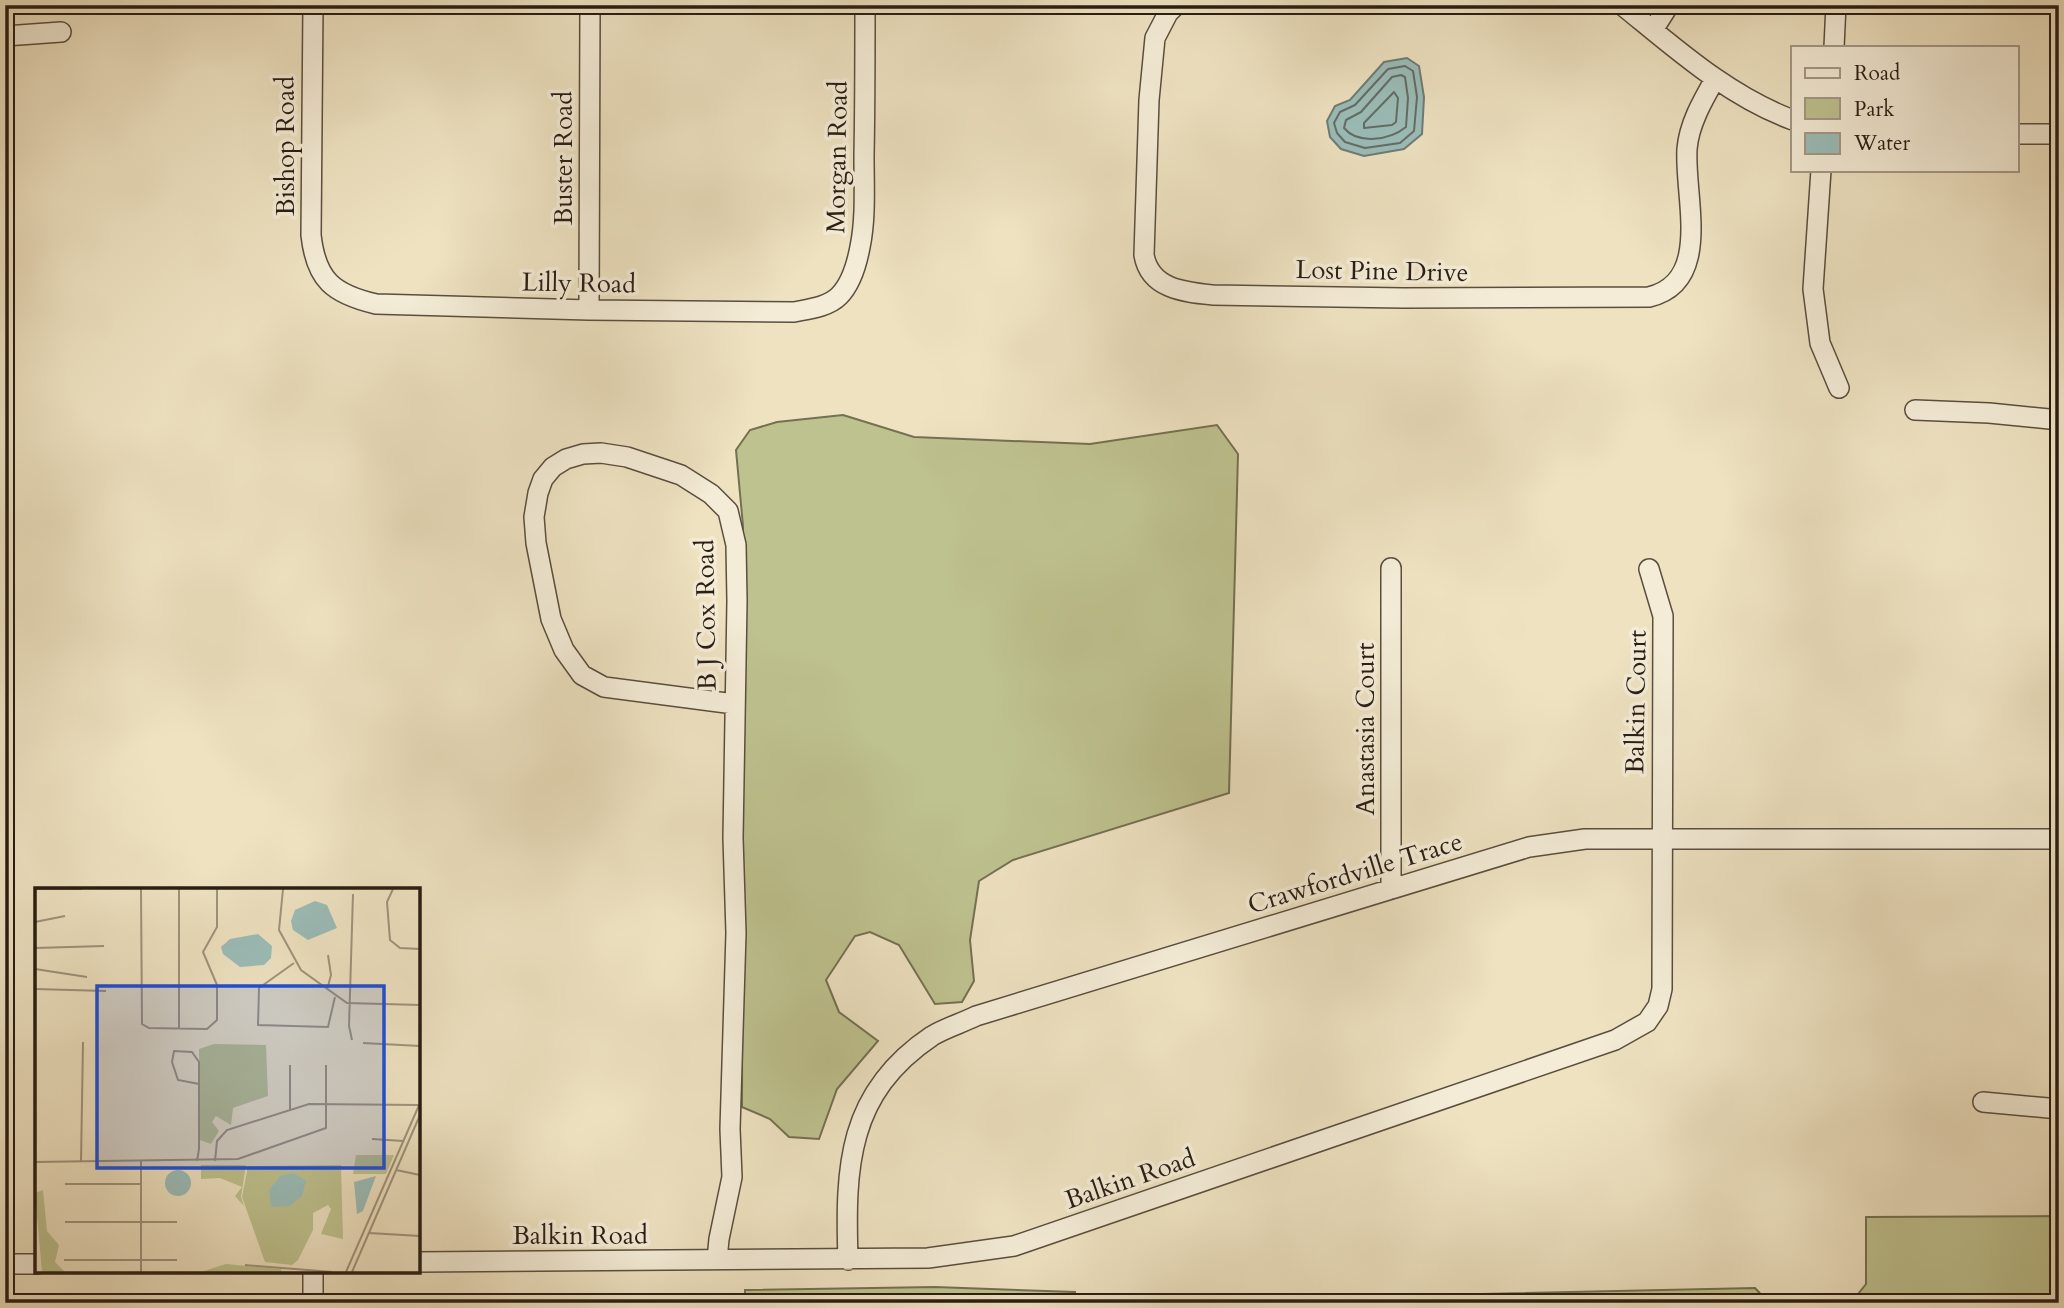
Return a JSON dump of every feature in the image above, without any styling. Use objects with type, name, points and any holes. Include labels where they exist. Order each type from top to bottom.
[{"type":"street","name":"Bishop Road","points":[[313,5],[311,235],[313,255],[328,284]]},
{"type":"street","name":"Buster Road","points":[[589,310],[590,5]]},
{"type":"street","name":"Morgan Road","points":[[833,301],[847,286],[861,245],[864,210],[865,5]]},
{"type":"street","name":"Lost Pine Drive","points":[[1176,5],[1168,13],[1155,38],[1149,100],[1144,254],[1151,274],[1169,287],[1186,292],[1213,295],[1404,298],[1661,295],[1680,279],[1690,254],[1687,149],[1690,132],[1715,79]]},
{"type":"street","points":[[1622,5],[1715,79],[1744,97],[1791,119]]},
{"type":"street","points":[[1653,30],[1669,5]]},
{"type":"street","points":[[1834,46],[1836,5]]},
{"type":"street","points":[[5,36],[61,32]]},
{"type":"street","points":[[2018,134],[2059,134]]},
{"type":"street","points":[[1821,172],[1813,289],[1819,344],[1839,388]]},
{"type":"street","name":"Lilly Road","points":[[328,284],[343,294],[376,304],[794,312],[833,301]]},
{"type":"street","points":[[1915,410],[2059,420]]},
{"type":"street","name":"B J Cox Road","points":[[718,1260],[719,1239],[732,1177],[730,1129],[736,933],[733,838],[736,545],[728,510],[711,494],[681,475],[627,457],[601,453],[583,454],[566,459],[553,467],[543,478],[538,493],[534,517],[536,544],[551,619],[564,650],[582,676],[604,687],[734,704]]},
{"type":"street","name":"Anastasia Court","points":[[1391,568],[1391,889]]},
{"type":"street","name":"Balkin Court","points":[[1649,569],[1664,616],[1661,838]]},
{"type":"street","name":"Balkin Road","points":[[420,1262],[928,1258],[1014,1246],[1615,1040],[1647,1022],[1658,1006],[1662,989],[1661,838]]},
{"type":"street","name":"Crawfordville Trace","points":[[848,1259],[847,1190],[851,1154],[862,1118],[879,1087],[902,1060],[934,1035],[976,1016],[1529,847],[1585,839],[2059,839]]},
{"type":"street","points":[[1983,1102],[2059,1109]]},
{"type":"street","points":[[5,1264],[35,1264]]},
{"type":"street","points":[[313,1273],[313,1303]]},
{"type":"green space","points":[[843,415],[914,437],[1090,444],[1217,425],[1238,454],[1229,793],[1013,860],[979,881],[970,940],[974,981],[962,1002],[935,1004],[899,945],[870,932],[855,936],[826,980],[839,1012],[878,1041],[837,1089],[819,1139],[789,1137],[770,1119],[742,1107],[743,526],[736,450],[750,430],[777,422]]},
{"type":"green space","points":[[2059,1216],[2059,1303],[1846,1303],[1845,1294],[1858,1294],[1866,1284],[1866,1217]]},
{"type":"green space","points":[[935,1287],[1075,1292],[1075,1303],[745,1303],[745,1290]]},
{"type":"green space","points":[[1755,1288],[1769,1303],[1084,1303],[1085,1296],[1210,1300]]},
{"type":"water","points":[[1407,58],[1419,66],[1424,97],[1422,134],[1404,149],[1364,156],[1341,149],[1330,137],[1327,121],[1335,106],[1350,100],[1384,62]]}]
